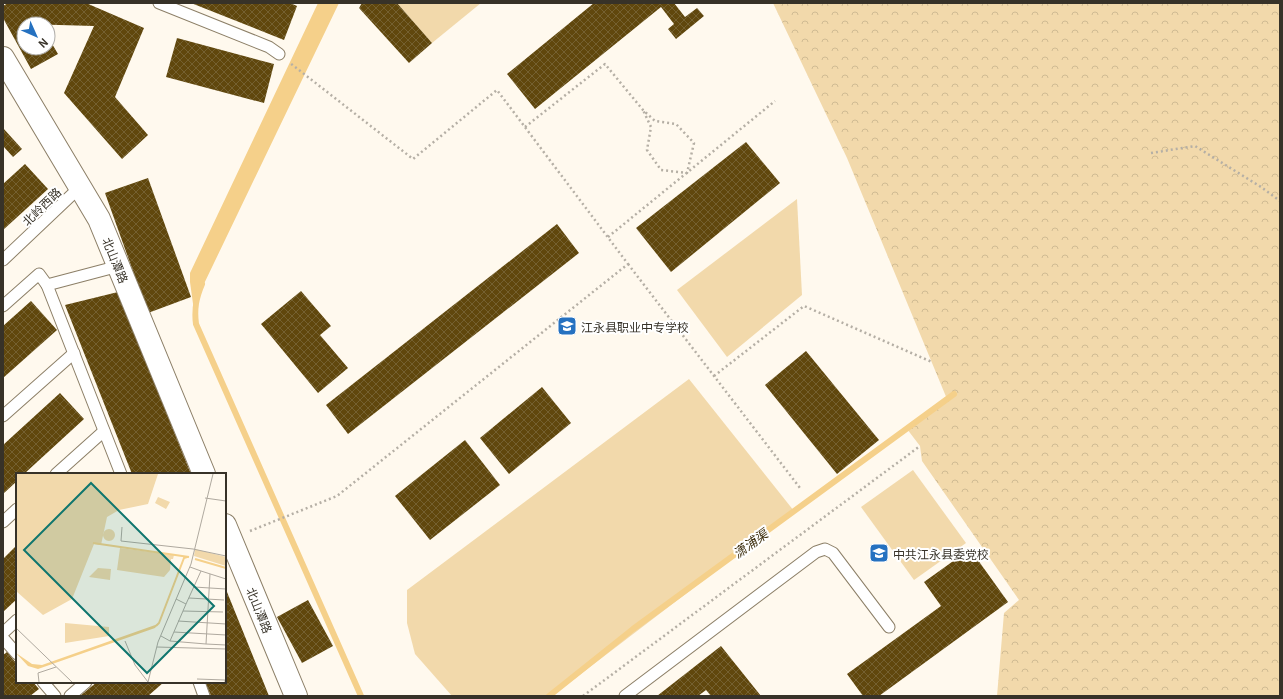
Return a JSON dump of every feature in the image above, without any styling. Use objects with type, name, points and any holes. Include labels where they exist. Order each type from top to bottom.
[{"type":"main road","name":"北山潭路","points":[[3,58],[99,219],[204,473]]},
{"type":"main road","name":"北山潭路","points":[[227,534],[296,696]]},
{"type":"lane","points":[[159,3],[269,47],[278,54]]},
{"type":"lane","name":"北岭西路","points":[[3,260],[80,187]]},
{"type":"lane","points":[[47,285],[119,266]]},
{"type":"lane","points":[[3,306],[39,274],[47,285],[121,473]]},
{"type":"lane","points":[[3,416],[74,353]]},
{"type":"lane","points":[[57,473],[104,431]]},
{"type":"lane","points":[[3,522],[16,511]]},
{"type":"lane","points":[[625,696],[816,552],[825,549],[833,553],[889,627]]},
{"type":"lane","points":[[3,633],[16,621]]},
{"type":"lane","points":[[3,638],[16,653]]},
{"type":"lane","points":[[44,683],[55,696]]},
{"type":"lane","points":[[70,696],[85,683]]},
{"type":"path","points":[[278,54],[413,159],[497,90],[800,488]]},
{"type":"path","points":[[525,127],[605,64],[643,110],[655,121],[676,124],[694,143],[687,173]]},
{"type":"path","points":[[608,237],[775,101]]},
{"type":"path","points":[[643,110],[651,127],[647,150],[661,170],[687,173]]},
{"type":"path","points":[[1151,153],[1195,146],[1261,187],[1280,201]]},
{"type":"path","points":[[263,525],[337,496],[628,264]]},
{"type":"path","points":[[714,376],[804,306],[932,362]]},
{"type":"path","points":[[583,696],[920,446]]},
{"type":"green space","points":[[397,3],[481,3],[432,43]]},
{"type":"green space","points":[[773,3],[1280,3],[1280,696],[997,696],[1004,613],[1019,600],[922,461],[920,446],[907,429],[947,399],[847,158]]},
{"type":"green space","points":[[797,199],[802,295],[727,357],[677,290]]},
{"type":"green space","points":[[689,379],[794,511],[552,696],[452,696],[415,654],[407,623],[407,590]]},
{"type":"green space","points":[[913,470],[966,543],[914,580],[861,507]]},
{"type":"shaded area","points":[[318,3],[339,3],[201,290],[199,291],[194,311],[190,273]]},
{"type":"building","points":[[8,3],[86,3],[144,28],[115,97],[148,135],[122,159],[64,93],[94,26],[56,25],[56,16],[16,16],[16,42],[3,18],[3,6]]},
{"type":"building","points":[[191,3],[290,3],[297,6],[284,40]]},
{"type":"building","points":[[362,3],[397,3],[432,43],[409,63],[359,8]]},
{"type":"building","points":[[594,3],[674,3],[685,17],[697,8],[704,16],[676,39],[668,29],[674,24],[661,7],[535,109],[507,74]]},
{"type":"building","points":[[177,38],[274,64],[264,103],[166,77]]},
{"type":"building","points":[[24,56],[54,56],[31,69]]},
{"type":"building","points":[[3,128],[22,149],[13,157],[3,146]]},
{"type":"building","points":[[746,142],[780,183],[671,272],[636,228]]},
{"type":"building","points":[[25,164],[48,189],[3,230],[3,184]]},
{"type":"building","points":[[148,178],[191,297],[148,313],[105,193]]},
{"type":"building","points":[[557,224],[579,253],[348,434],[326,405]]},
{"type":"building","points":[[301,291],[331,326],[320,335],[348,368],[318,393],[261,324]]},
{"type":"building","points":[[118,292],[191,473],[132,473],[65,305]]},
{"type":"building","points":[[31,301],[57,330],[3,378],[3,326]]},
{"type":"building","points":[[806,351],[879,440],[837,474],[765,385]]},
{"type":"building","points":[[542,387],[571,423],[509,474],[480,438]]},
{"type":"building","points":[[60,393],[84,419],[25,473],[16,473],[16,482],[3,494],[3,445]]},
{"type":"building","points":[[465,440],[500,485],[430,540],[395,496]]},
{"type":"building","points":[[16,546],[16,600],[3,612],[3,559]]},
{"type":"building","points":[[970,549],[1008,602],[879,696],[863,696],[847,674],[941,606],[924,582]]},
{"type":"building","points":[[226,589],[269,696],[211,696],[205,683],[226,683]]},
{"type":"building","points":[[308,600],[333,646],[302,663],[277,617]]},
{"type":"building","points":[[721,646],[761,696],[711,696],[706,690],[698,696],[657,696]]},
{"type":"building","points":[[7,652],[16,663],[16,683],[34,683],[39,689],[30,696],[3,696],[3,655]]},
{"type":"building","points":[[96,683],[163,683],[148,696],[80,696]]},
{"type":"waterway","points":[[202,284],[196,304],[196,324],[361,696]]},
{"type":"waterway","name":"潇浦渠","points":[[549,696],[633,629],[954,394]]},
{"type":"place","name":"江永县职业中专学校","points":[[567,326]]},
{"type":"place","name":"中共江永县委党校","points":[[879,553]]}]
